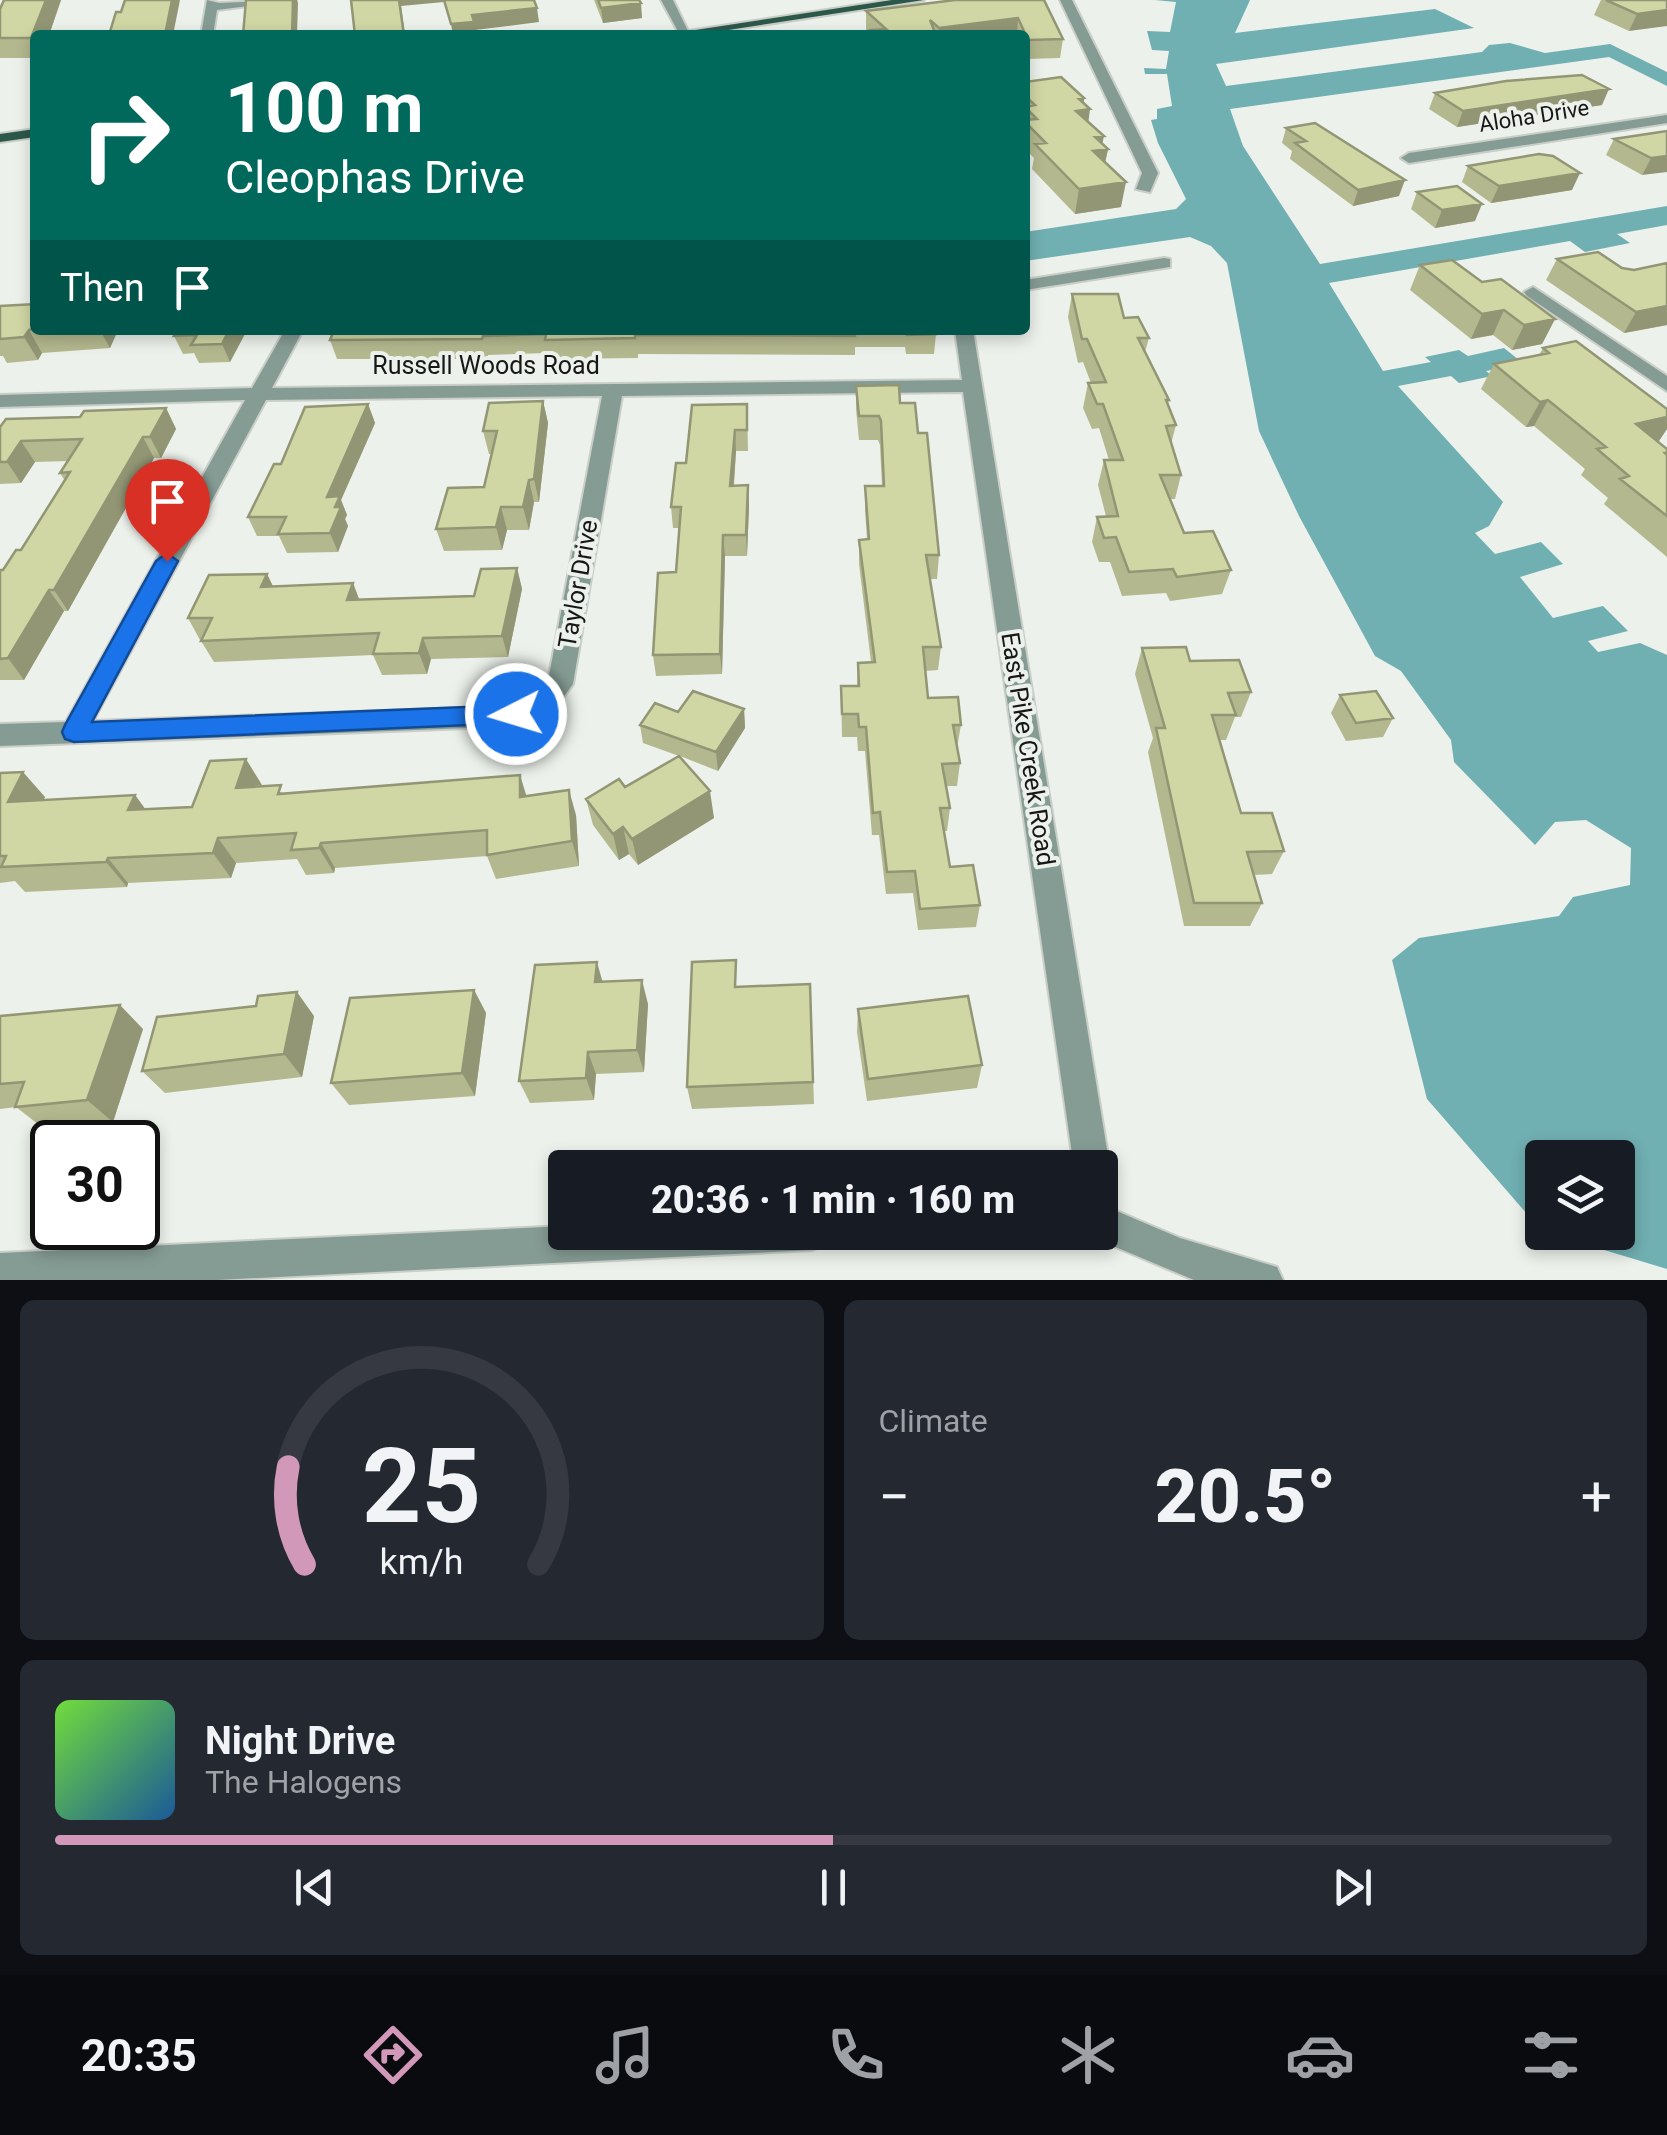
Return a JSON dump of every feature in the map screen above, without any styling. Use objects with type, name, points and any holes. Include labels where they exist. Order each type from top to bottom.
[{"type":"main road","points":[[700,30],[918,0]]},
{"type":"main road","points":[[0,138],[30,134]]},
{"type":"street","points":[[208,30],[213,4],[290,0]]},
{"type":"street","points":[[667,0],[684,30]]},
{"type":"street","points":[[1066,0],[1150,174],[1144,189]]},
{"type":"street","name":"Aloha Drive","points":[[1408,158],[1667,119]]},
{"type":"street","points":[[1030,284],[1164,263]]},
{"type":"street","points":[[1533,292],[1667,385]]},
{"type":"street","points":[[74,732],[291,335]]},
{"type":"street","name":"East Pike Creek Road","points":[[965,335],[1089,1150]]},
{"type":"street","points":[[1644,366],[1667,362]]},
{"type":"street","name":"Russell Woods Road","points":[[0,401],[258,394],[973,386]]},
{"type":"street","name":"Taylor Drive","points":[[0,735],[494,717],[539,711],[560,684],[613,392]]},
{"type":"street","points":[[1118,1231],[1154,1250],[1264,1280]]},
{"type":"street","points":[[0,1272],[548,1245]]},
{"type":"water","points":[[1155,0],[1250,0],[1235,33],[1435,9],[1474,28],[1216,64],[1226,86],[1482,52],[1489,45],[1510,43],[1545,53],[1610,44],[1667,72],[1667,86],[1609,57],[1230,109],[1243,146],[1320,264],[1667,206],[1667,225],[1617,234],[1630,243],[1585,252],[1570,241],[1329,283],[1383,371],[1431,362],[1425,357],[1459,350],[1468,356],[1504,348],[1524,364],[1486,371],[1492,376],[1459,383],[1451,376],[1398,386],[1503,502],[1489,526],[1475,533],[1495,554],[1541,542],[1563,564],[1520,577],[1553,618],[1603,606],[1628,631],[1588,641],[1598,652],[1640,643],[1667,655],[1667,1269],[1604,1250],[1635,1250],[1635,1140],[1525,1140],[1525,1212],[1427,1099],[1392,960],[1419,938],[1559,916],[1573,897],[1630,885],[1631,848],[1586,820],[1555,822],[1535,845],[1454,762],[1451,740],[1401,671],[1375,656],[1299,516],[1259,431],[1227,263],[1211,246],[1190,237],[1030,260],[1030,231],[1176,209],[1186,199],[1151,120],[1157,119],[1157,109],[1172,106],[1167,74],[1145,74],[1144,68],[1166,69],[1169,51],[1152,50],[1147,31],[1170,32],[1176,2]]},
{"type":"building","points":[[4,0],[46,0],[34,30],[30,30],[30,38],[0,38],[0,9]]},
{"type":"building","points":[[125,0],[172,0],[166,30],[111,30],[116,12],[121,12]]},
{"type":"building","points":[[246,0],[293,0],[292,30],[243,30]]},
{"type":"building","points":[[351,0],[399,0],[403,30],[354,30]]},
{"type":"building","points":[[444,0],[534,0],[537,8],[472,15],[474,22],[451,24]]},
{"type":"building","points":[[598,0],[639,0],[641,3],[601,8]]},
{"type":"building","points":[[955,0],[1044,0],[1063,39],[1030,40],[1030,30],[1023,30],[1018,18],[939,28],[930,20],[934,30],[871,30],[886,29],[866,11]]},
{"type":"building","points":[[1606,0],[1667,0],[1667,10],[1637,14]]},
{"type":"building","points":[[1582,75],[1609,89],[1463,111],[1435,93],[1506,81]]},
{"type":"building","points":[[1061,77],[1084,98],[1079,99],[1090,109],[1076,111],[1104,136],[1095,137],[1108,149],[1093,151],[1126,182],[1079,189],[1035,144],[1046,143],[1030,127],[1030,120],[1037,119],[1030,112],[1030,106],[1035,105],[1030,100],[1030,81]]},
{"type":"building","points":[[1315,123],[1405,180],[1358,190],[1295,143],[1306,141],[1286,128]]},
{"type":"building","points":[[1667,131],[1667,156],[1651,158],[1614,139]]},
{"type":"building","points":[[1539,154],[1553,156],[1580,173],[1499,186],[1468,166]]},
{"type":"building","points":[[1457,186],[1482,204],[1442,210],[1417,192]]},
{"type":"building","points":[[1598,252],[1622,268],[1634,270],[1667,263],[1667,306],[1636,312],[1557,259]]},
{"type":"building","points":[[1452,260],[1482,282],[1501,279],[1555,319],[1524,325],[1504,310],[1482,314],[1420,265]]},
{"type":"building","points":[[1072,294],[1118,294],[1124,318],[1138,317],[1149,338],[1138,338],[1169,400],[1176,425],[1166,426],[1181,475],[1160,475],[1184,533],[1213,531],[1231,570],[1177,577],[1173,569],[1129,572],[1116,537],[1104,538],[1097,517],[1118,516],[1104,460],[1123,460],[1103,404],[1097,404],[1088,383],[1106,382],[1087,339],[1082,339]]},
{"type":"building","points":[[30,304],[30,330],[24,337],[0,339],[0,306]]},
{"type":"building","points":[[197,335],[226,335],[222,344],[191,345]]},
{"type":"building","points":[[332,335],[514,335],[482,339],[330,340]]},
{"type":"building","points":[[546,335],[635,335],[635,338],[545,340]]},
{"type":"building","points":[[635,335],[855,335],[855,336]]},
{"type":"building","points":[[1576,341],[1667,409],[1667,417],[1636,424],[1667,449],[1667,516],[1620,479],[1629,476],[1597,449],[1606,447],[1548,400],[1540,402],[1494,364],[1549,353],[1543,348]]},
{"type":"building","points":[[899,385],[900,403],[915,403],[918,433],[927,433],[939,555],[926,555],[941,647],[923,647],[928,698],[958,697],[961,725],[953,725],[960,763],[942,764],[950,808],[940,808],[950,867],[973,865],[980,905],[920,909],[915,871],[887,872],[880,812],[873,813],[866,727],[859,727],[858,714],[842,714],[841,686],[859,686],[858,663],[875,662],[859,540],[869,539],[865,486],[884,486],[881,421],[879,416],[859,416],[856,386]]},
{"type":"building","points":[[543,401],[534,479],[529,480],[523,507],[501,507],[496,527],[436,529],[448,488],[484,487],[497,431],[483,431],[489,403]]},
{"type":"building","points":[[368,404],[327,497],[340,496],[335,507],[341,507],[330,533],[278,534],[286,517],[248,517],[274,464],[281,464],[305,407]]},
{"type":"building","points":[[747,404],[747,430],[735,430],[730,486],[748,485],[746,535],[723,535],[720,654],[653,655],[658,573],[676,572],[681,507],[671,507],[676,463],[686,463],[692,405]]},
{"type":"building","points":[[166,408],[150,437],[143,437],[54,590],[49,590],[8,658],[0,659],[0,570],[16,550],[21,550],[70,472],[60,473],[82,439],[21,441],[7,462],[0,462],[0,427],[6,419],[80,417],[84,411]]},
{"type":"building","points":[[517,568],[502,636],[423,638],[419,653],[373,654],[379,633],[201,641],[212,618],[188,618],[209,575],[267,574],[261,587],[353,583],[347,600],[474,596],[481,569]]},
{"type":"building","points":[[1186,647],[1190,661],[1239,660],[1251,692],[1228,693],[1236,715],[1212,715],[1241,813],[1272,813],[1284,851],[1247,852],[1262,903],[1194,903],[1156,728],[1165,728],[1142,648]]},
{"type":"building","points":[[693,691],[744,709],[716,752],[640,725],[655,703],[678,712]]},
{"type":"building","points":[[1376,691],[1393,718],[1356,723],[1340,695]]},
{"type":"building","points":[[679,756],[710,791],[632,839],[623,827],[613,834],[586,799],[619,779],[625,787]]},
{"type":"building","points":[[246,759],[236,788],[281,785],[278,794],[520,775],[520,797],[569,790],[572,841],[487,855],[487,830],[321,843],[319,848],[291,850],[296,833],[218,838],[213,853],[1,867],[6,856],[0,856],[0,773],[23,772],[8,802],[135,795],[128,810],[192,807],[210,761]]},
{"type":"building","points":[[736,960],[735,987],[810,984],[813,1082],[687,1087],[692,962]]},
{"type":"building","points":[[597,962],[595,982],[642,980],[637,1050],[588,1052],[586,1078],[519,1081],[535,965]]},
{"type":"building","points":[[474,990],[462,1073],[331,1083],[350,998]]},
{"type":"building","points":[[297,992],[284,1054],[142,1071],[157,1017],[256,1006],[258,996]]},
{"type":"building","points":[[968,996],[982,1065],[868,1079],[858,1009]]},
{"type":"building","points":[[120,1005],[87,1100],[15,1107],[24,1082],[0,1084],[0,1016]]},
{"type":"route","points":[[167,561],[74,732],[516,714]]}]
